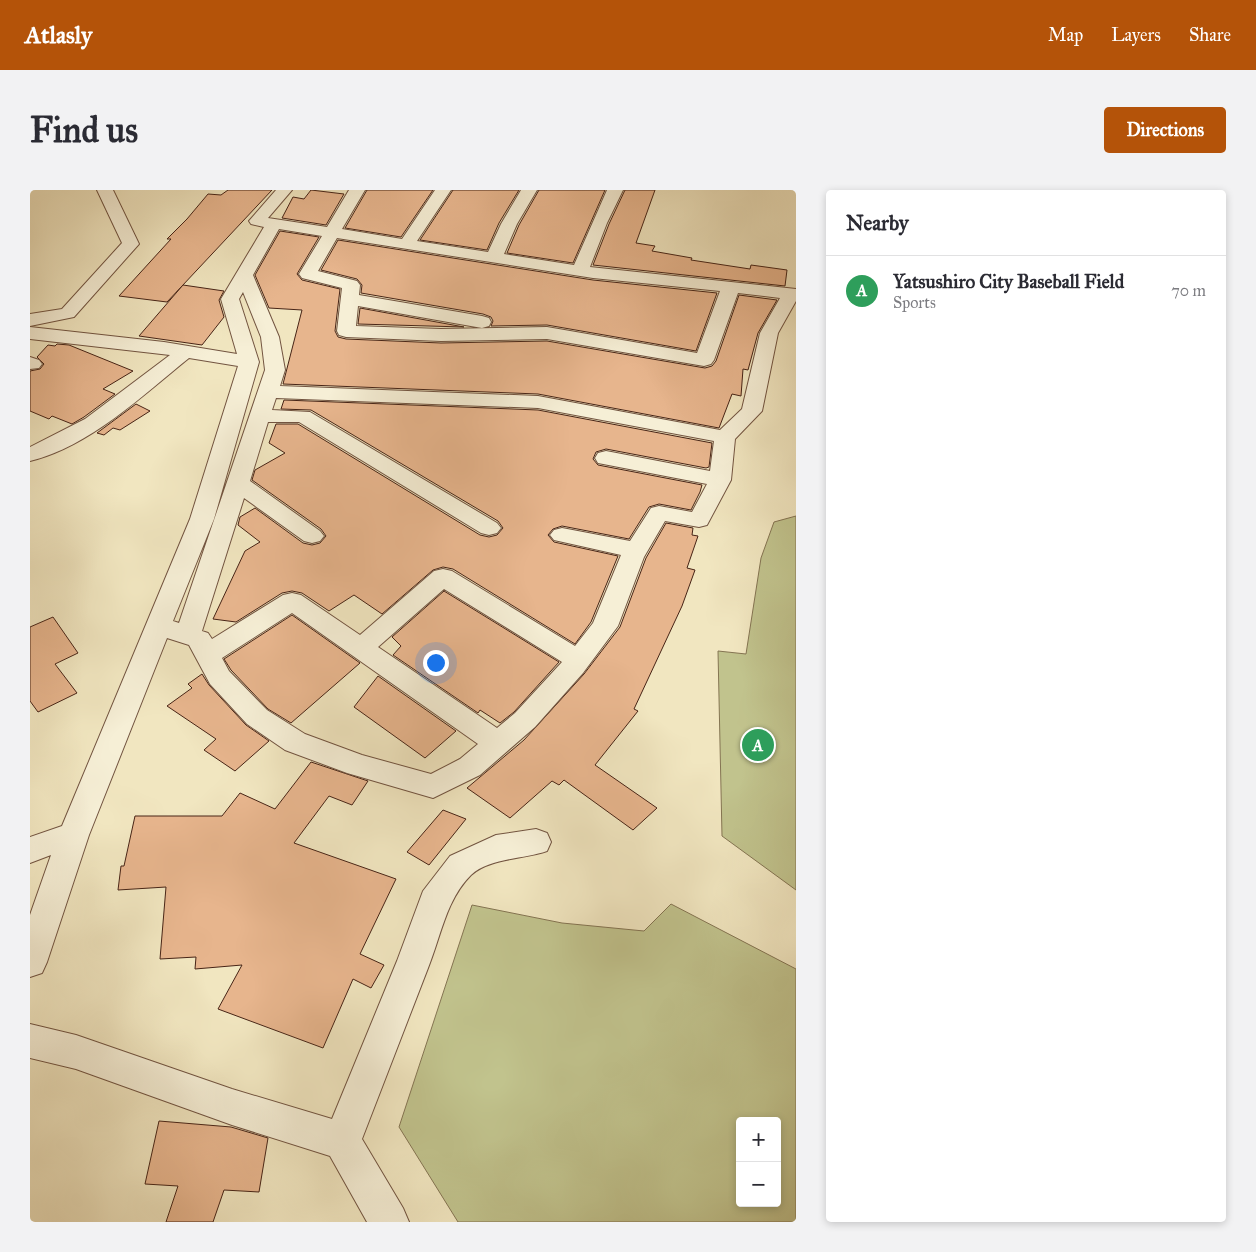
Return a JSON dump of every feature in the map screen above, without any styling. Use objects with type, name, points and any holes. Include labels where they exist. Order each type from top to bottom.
[{"type":"street","points":[[30,320],[68,313],[131,244],[104,190]]},
{"type":"street","points":[[159,626],[199,639],[218,677],[257,717],[296,742],[357,765],[433,786],[470,767],[526,720],[605,626],[635,550],[659,513],[699,520],[720,480],[725,437],[752,411],[769,333],[794,294],[580,271],[330,234],[257,221],[284,190]]},
{"type":"street","points":[[357,190],[308,274],[351,285],[346,331],[441,335],[547,333]]},
{"type":"street","points":[[407,244],[443,190]]},
{"type":"street","points":[[494,258],[509,224],[529,190]]},
{"type":"street","points":[[580,271],[599,223],[615,190]]},
{"type":"street","points":[[30,962],[74,835],[202,519],[249,362],[230,299],[274,224]]},
{"type":"street","points":[[188,635],[275,370],[270,338],[244,274]]},
{"type":"street","points":[[350,300],[704,360],[731,287]]},
{"type":"street","points":[[30,333],[186,352],[249,362]]},
{"type":"street","points":[[30,455],[51,448],[102,416],[186,352]]},
{"type":"street","points":[[268,392],[538,402],[725,437]]},
{"type":"street","points":[[260,416],[304,416],[489,528]]},
{"type":"street","points":[[606,458],[720,480]]},
{"type":"street","points":[[238,483],[312,536]]},
{"type":"street","points":[[562,536],[635,550]]},
{"type":"street","points":[[361,648],[443,577],[578,660]]},
{"type":"street","points":[[207,655],[292,601],[498,743]]},
{"type":"street","points":[[30,850],[74,835]]},
{"type":"street","points":[[342,1141],[414,961],[434,901],[461,865],[496,848],[536,842]]},
{"type":"street","points":[[30,1041],[76,1052],[232,1107],[342,1141],[389,1222]]},
{"type":"green space","points":[[796,516],[796,890],[722,836],[718,651],[746,654],[761,558],[774,522]]},
{"type":"green space","points":[[671,904],[796,969],[796,1222],[458,1222],[399,1127],[472,905],[562,923],[644,931]]},
{"type":"building","points":[[228,190],[272,190],[167,302],[119,296],[171,239],[167,239],[208,194],[221,195]]},
{"type":"building","points":[[311,190],[344,194],[326,225],[282,218],[293,197],[304,199]]},
{"type":"building","points":[[367,190],[433,190],[401,237],[345,228]]},
{"type":"building","points":[[453,190],[519,190],[499,223],[487,250],[420,240]]},
{"type":"building","points":[[539,190],[605,190],[573,263],[507,253],[519,225]]},
{"type":"building","points":[[625,190],[655,190],[636,243],[655,246],[652,251],[692,258],[691,260],[750,269],[751,265],[787,270],[785,286],[593,265]]},
{"type":"building","points":[[280,231],[319,237],[297,274],[302,280],[340,289],[335,331],[338,337],[346,339],[441,343],[547,341],[705,368],[712,366],[716,361],[739,295],[777,300],[758,333],[748,370],[743,369],[741,396],[732,394],[719,428],[538,394],[283,384],[302,310],[269,308],[255,275]]},
{"type":"building","points":[[338,240],[593,280],[717,293],[696,351],[547,325],[491,326],[493,321],[491,317],[483,314],[361,293],[362,285],[357,279],[321,270]]},
{"type":"building","points":[[183,285],[224,291],[219,300],[224,317],[202,345],[139,336]]},
{"type":"building","points":[[360,308],[464,327],[358,324]]},
{"type":"building","points":[[57,344],[69,345],[133,371],[103,389],[115,394],[72,424],[52,416],[49,419],[30,411],[30,371],[40,369],[44,364],[37,357],[48,345],[55,346]]},
{"type":"building","points":[[284,400],[538,410],[712,443],[709,467],[706,468],[606,449],[596,452],[593,459],[598,465],[702,485],[691,510],[659,504],[649,507],[629,539],[562,526],[553,529],[548,535],[554,542],[618,556],[591,622],[575,644],[453,569],[443,567],[433,570],[382,614],[354,595],[329,611],[302,593],[292,591],[282,593],[236,622],[213,619],[245,551],[260,542],[238,525],[240,517],[255,508],[303,543],[312,545],[320,543],[326,536],[321,529],[252,480],[255,470],[285,453],[269,443],[276,424],[298,424],[480,535],[489,537],[497,535],[503,528],[498,521],[311,410],[281,409]]},
{"type":"building","points":[[136,404],[150,411],[120,430],[113,428],[104,435],[97,433]]},
{"type":"building","points":[[666,523],[693,528],[692,535],[698,536],[687,568],[695,570],[682,606],[634,709],[638,711],[595,765],[657,808],[633,830],[564,780],[559,785],[552,781],[510,818],[467,788],[524,740],[584,674],[620,627],[646,558]]},
{"type":"building","points":[[444,591],[559,662],[514,712],[500,723],[480,710],[478,713],[393,655],[401,646],[392,637]]},
{"type":"building","points":[[292,615],[360,663],[291,723],[268,709],[231,670],[224,659]]},
{"type":"building","points":[[53,617],[78,653],[55,664],[77,693],[38,712],[30,701],[30,627]]},
{"type":"building","points":[[202,674],[209,685],[246,725],[269,741],[235,771],[204,750],[216,739],[167,706],[192,688],[188,684]]},
{"type":"building","points":[[378,676],[456,731],[425,758],[354,707]]},
{"type":"building","points":[[311,762],[368,781],[352,805],[329,796],[294,843],[396,879],[360,954],[384,965],[371,988],[353,979],[323,1048],[218,1009],[242,965],[195,969],[196,957],[160,959],[166,887],[118,890],[121,866],[124,866],[135,816],[222,816],[240,793],[275,809]]},
{"type":"building","points":[[443,810],[466,819],[429,865],[407,852]]},
{"type":"building","points":[[159,1121],[231,1127],[268,1138],[259,1192],[224,1190],[213,1222],[166,1222],[178,1186],[145,1184]]},
{"type":"place","name":"Yatsushiro City Baseball Field","points":[[758,745]]}]
